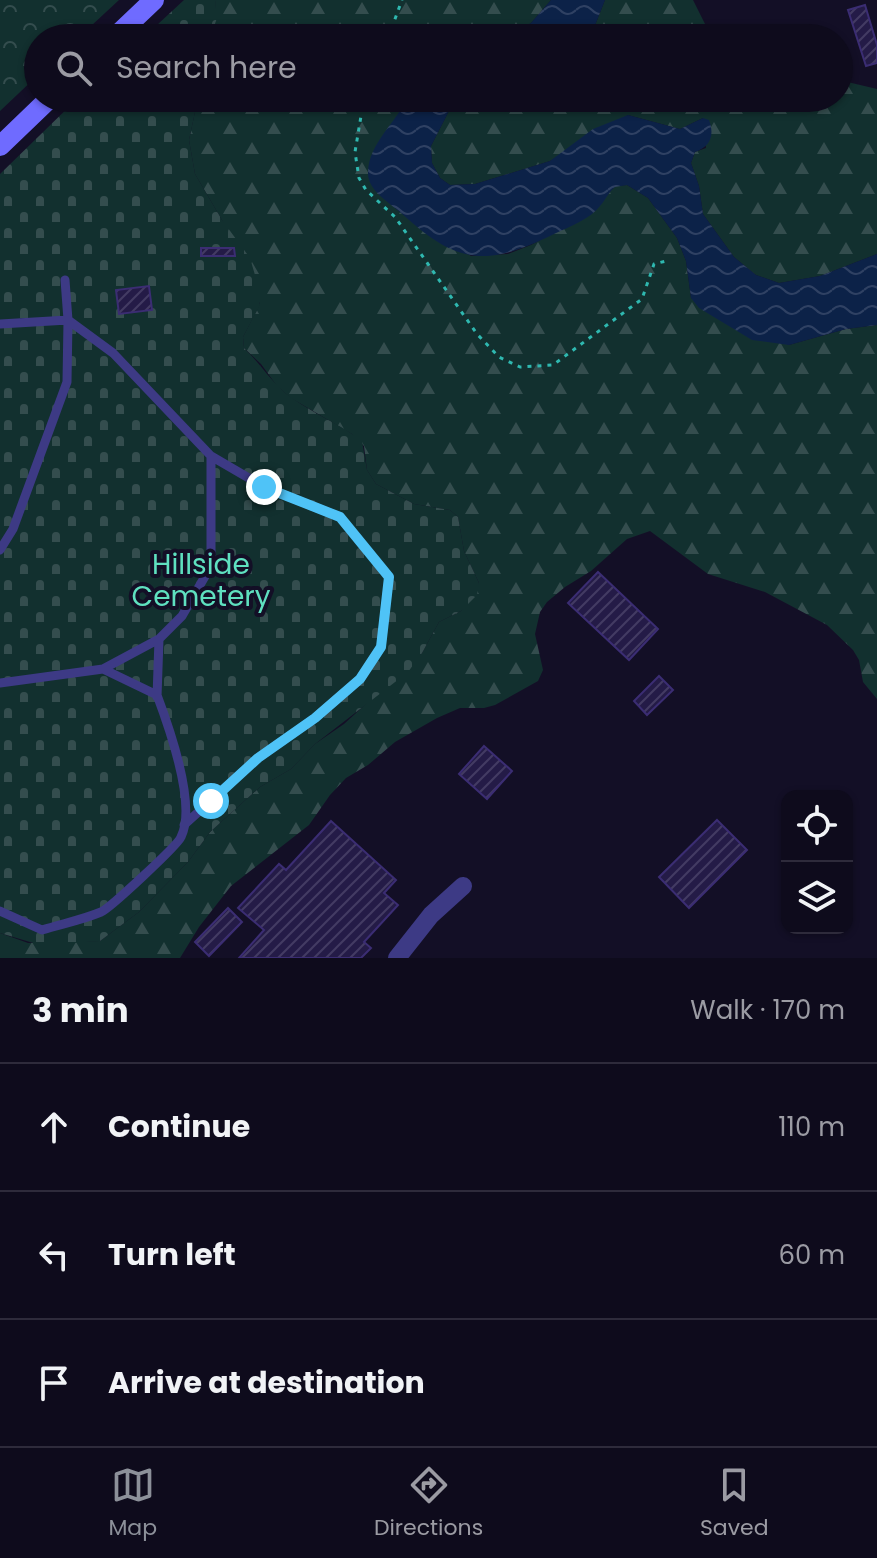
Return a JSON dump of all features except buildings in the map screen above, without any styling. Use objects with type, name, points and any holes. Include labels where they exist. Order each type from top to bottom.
[{"type":"main road","points":[[129,24],[154,0]]},
{"type":"main road","points":[[0,146],[35,112]]},
{"type":"street","points":[[397,958],[431,915],[463,886]]},
{"type":"lane","points":[[0,550],[13,529],[67,382],[65,280]]},
{"type":"lane","points":[[0,324],[68,320],[113,353],[211,456],[264,487],[340,517],[389,577],[381,647],[360,679],[315,718],[258,758],[184,825]]},
{"type":"lane","points":[[0,683],[103,669],[159,639],[182,616],[211,566],[211,456]]},
{"type":"lane","points":[[0,911],[42,930],[103,911],[181,838],[184,825],[180,766],[171,730],[157,697],[159,639]]},
{"type":"lane","points":[[103,669],[157,697]]},
{"type":"path","points":[[393,24],[402,0]]},
{"type":"path","points":[[362,112],[355,152],[359,178],[366,190],[395,217],[477,334],[499,357],[520,367],[553,365],[642,299],[654,264],[666,261]]},
{"type":"green space","points":[[0,0],[119,0],[93,24],[24,24],[24,88],[0,111]]},
{"type":"green space","points":[[184,0],[215,0],[215,24],[158,24]]},
{"type":"green space","points":[[215,0],[551,0],[529,24],[214,24]]},
{"type":"green space","points":[[605,0],[693,0],[705,24],[596,24]]},
{"type":"green space","points":[[853,83],[877,89],[877,254],[820,276],[779,283],[756,275],[734,257],[703,214],[699,186],[691,163],[695,152],[706,148],[703,118],[680,129],[628,115],[550,161],[475,184],[450,185],[440,178],[432,163],[431,146],[448,112],[853,112]]},
{"type":"green space","name":"Hillside Cemetery","points":[[64,112],[195,112],[189,140],[195,174],[222,220],[250,258],[255,275],[260,305],[243,337],[244,348],[285,393],[362,441],[367,470],[376,484],[414,504],[450,510],[458,517],[464,551],[479,583],[477,595],[461,611],[439,622],[408,672],[315,744],[291,769],[260,787],[210,832],[188,862],[139,912],[100,941],[40,945],[0,933],[0,174]]},
{"type":"green space","points":[[195,112],[402,112],[375,190],[471,256],[508,254],[531,245],[592,212],[615,186],[627,185],[648,198],[677,238],[686,261],[691,298],[789,345],[846,329],[877,325],[877,699],[863,682],[859,660],[853,650],[827,625],[765,592],[708,574],[650,531],[627,539],[591,571],[547,602],[540,612],[535,634],[543,670],[538,681],[495,705],[460,708],[437,718],[395,742],[368,765],[346,778],[309,825],[231,886],[199,927],[180,958],[0,958],[0,933],[28,943],[100,941],[139,912],[188,862],[210,832],[260,787],[291,769],[315,744],[344,724],[422,653],[439,622],[461,611],[479,583],[464,551],[458,517],[450,510],[414,504],[376,484],[367,470],[364,446],[352,434],[291,398],[244,348],[243,337],[260,304],[222,220],[195,174],[189,140]]},
{"type":"water","points":[[551,0],[605,0],[596,24],[531,23]]},
{"type":"water","points":[[399,112],[448,112],[431,146],[432,163],[440,178],[450,185],[475,184],[550,161],[593,129],[628,115],[680,129],[703,118],[709,120],[710,140],[695,152],[691,163],[699,186],[703,214],[734,257],[756,275],[779,283],[820,276],[877,254],[877,325],[846,329],[789,345],[752,340],[699,308],[691,298],[686,261],[677,238],[648,198],[627,185],[615,187],[596,211],[585,219],[530,245],[490,256],[456,251],[421,230],[371,184],[368,172],[378,142]]},
{"type":"route","points":[[211,801],[258,758],[315,718],[360,679],[381,647],[389,577],[340,517],[264,487]]}]
